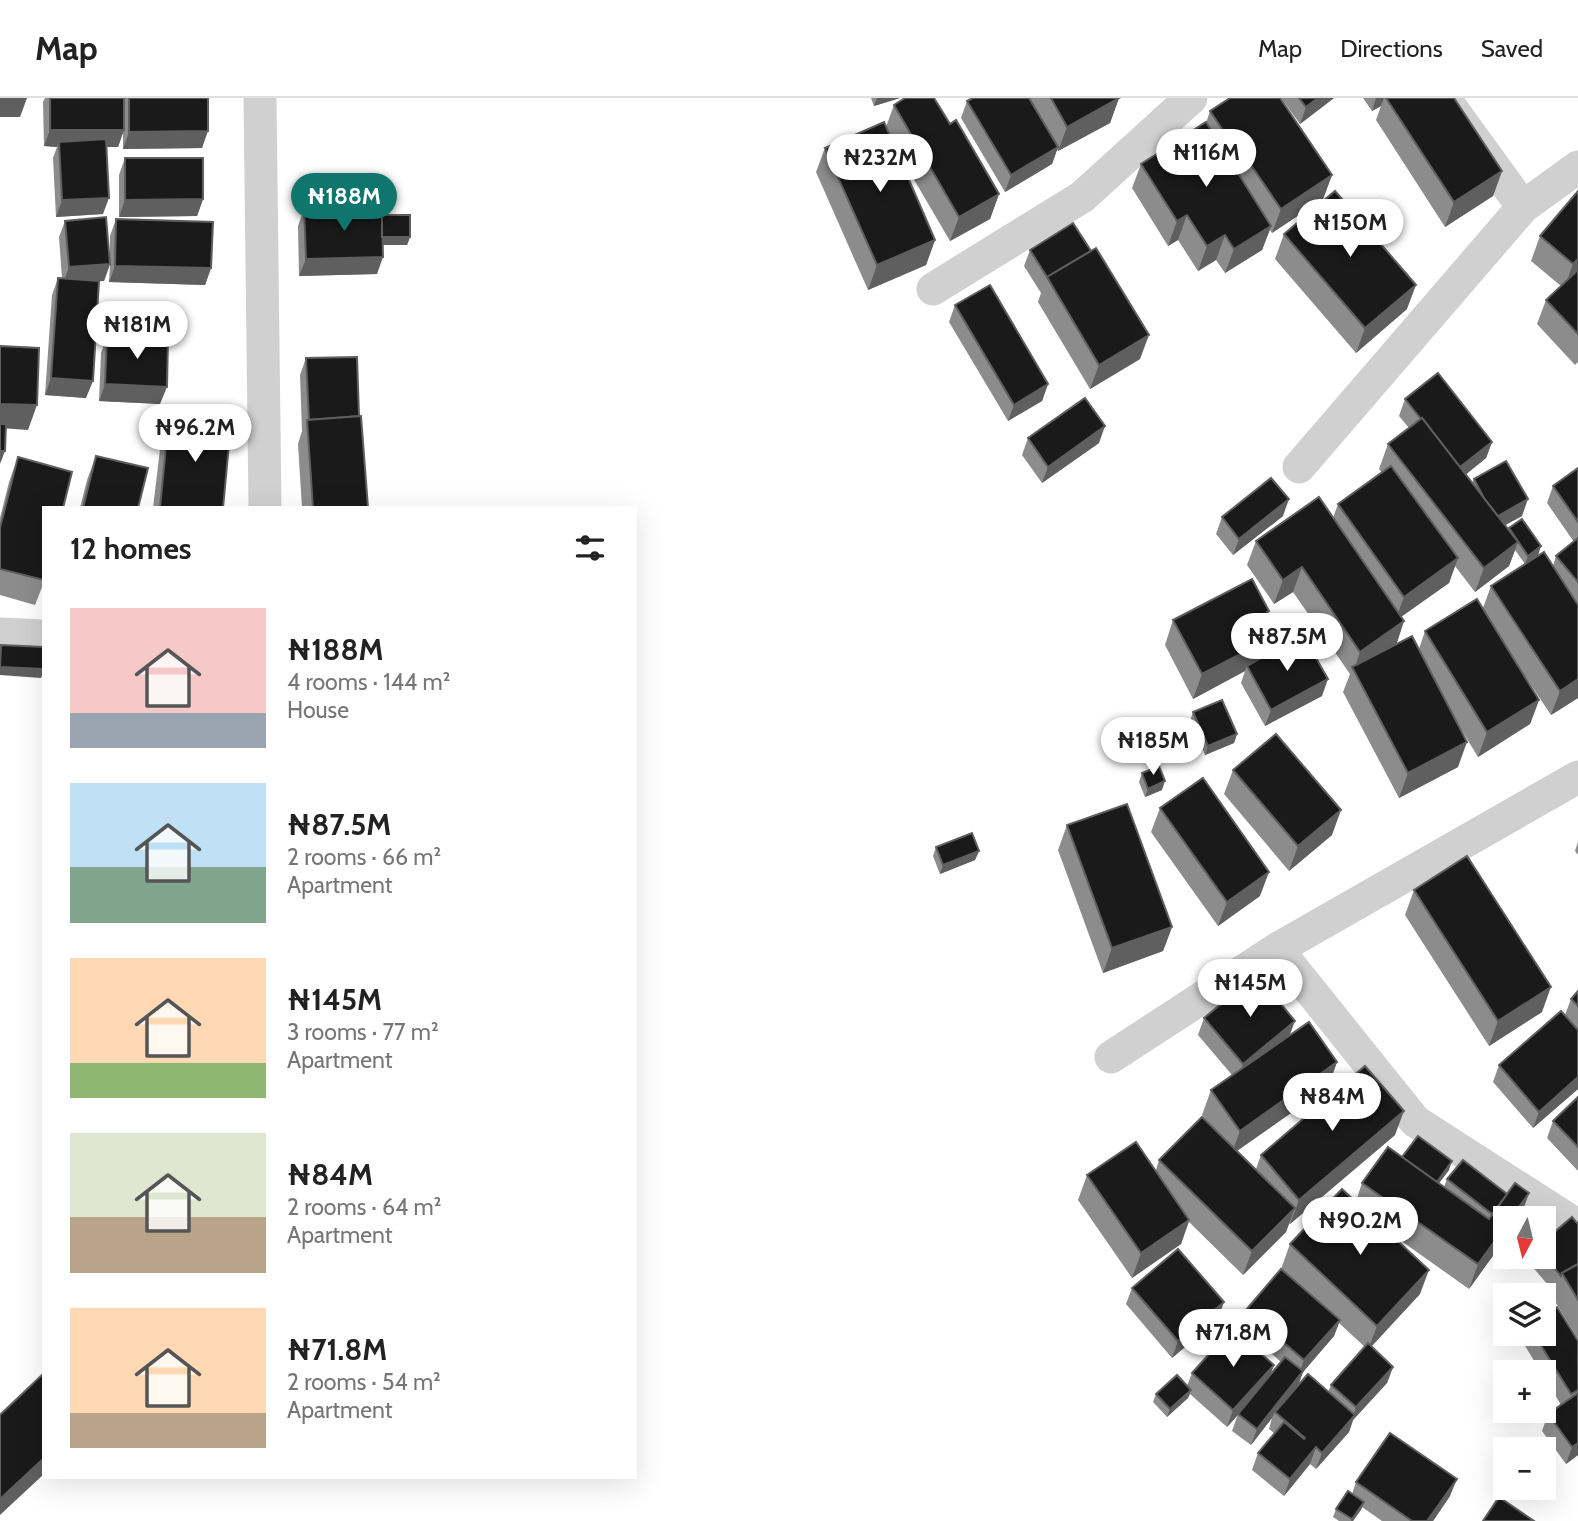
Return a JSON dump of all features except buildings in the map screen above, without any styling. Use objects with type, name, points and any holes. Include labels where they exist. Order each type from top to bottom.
[{"type":"street","points":[[260,98],[265,506]]},
{"type":"street","points":[[933,289],[1082,197],[1191,98]]},
{"type":"street","points":[[1444,98],[1522,207]]},
{"type":"street","points":[[1299,467],[1522,207],[1578,167]]},
{"type":"street","points":[[0,634],[42,636]]},
{"type":"street","points":[[1111,1057],[1277,949],[1578,777]]},
{"type":"street","points":[[1277,949],[1415,1121],[1578,1226]]}]
